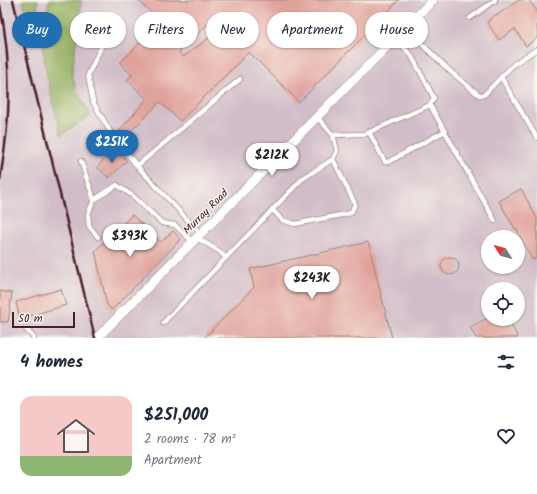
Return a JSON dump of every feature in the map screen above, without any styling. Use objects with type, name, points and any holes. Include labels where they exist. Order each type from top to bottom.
[{"type":"street","name":"Murray Road","points":[[421,12],[433,0]]},
{"type":"street","name":"Murray Road","points":[[97,338],[385,48]]},
{"type":"lane","points":[[470,18],[495,0]]},
{"type":"lane","points":[[101,48],[88,75],[93,102],[111,133],[197,238]]},
{"type":"lane","points":[[333,136],[365,134],[430,105],[434,98],[411,55],[404,48]]},
{"type":"lane","points":[[426,48],[451,72],[480,95],[484,95],[514,64],[537,49]]},
{"type":"lane","points":[[501,77],[537,138]]},
{"type":"lane","points":[[137,166],[240,79]]},
{"type":"lane","points":[[430,105],[495,221]]},
{"type":"lane","points":[[163,323],[272,209],[302,180],[334,159],[337,151],[333,136],[317,117]]},
{"type":"lane","points":[[370,132],[385,162],[388,162],[445,131]]},
{"type":"lane","points":[[272,209],[282,220],[295,224],[351,213],[354,204],[334,159]]},
{"type":"lane","points":[[81,161],[94,200]]},
{"type":"lane","points":[[98,238],[89,226],[88,214],[94,200],[117,185],[133,196],[162,222],[175,225],[219,251],[226,258]]},
{"type":"lane","points":[[26,329],[34,338]]},
{"type":"shaded area","points":[[0,0],[23,0],[26,12],[12,12],[12,48],[45,48],[44,55],[48,83],[61,135],[91,115],[76,90],[72,74],[75,48],[126,48],[126,12],[80,12],[81,0],[537,0],[537,338],[0,338]]},
{"type":"shaded area","points":[[38,0],[49,0],[48,12],[36,12]]},
{"type":"green space","points":[[23,0],[38,0],[36,12],[26,12]]},
{"type":"green space","points":[[49,0],[81,0],[80,12],[70,12],[70,48],[75,48],[72,74],[76,90],[91,115],[61,135],[45,66],[44,48],[62,48],[62,12],[47,12]]},
{"type":"building","points":[[138,0],[399,0],[387,12],[365,12],[365,35],[357,43],[357,12],[267,12],[267,48],[352,48],[299,102],[249,52],[180,121],[160,102],[127,135],[120,130],[147,99],[127,80],[132,75],[120,63],[135,48],[183,48],[179,52],[183,57],[195,48],[198,48],[198,46],[206,40],[206,48],[259,48],[259,12],[206,12],[206,26],[198,33],[198,12],[150,12]]},
{"type":"building","points":[[519,0],[529,0],[537,11],[537,38],[526,46],[515,29],[499,40],[487,22],[496,14],[497,15]]},
{"type":"building","points":[[115,149],[127,161],[109,178],[97,167]]},
{"type":"building","points":[[521,189],[537,218],[537,258],[532,260],[525,246],[525,230],[515,229],[499,201]]},
{"type":"building","points":[[132,215],[161,242],[173,231],[181,239],[112,310],[107,305],[95,251]]},
{"type":"building","points":[[368,242],[392,338],[204,338],[254,287],[250,269]]},
{"type":"building","points":[[446,257],[454,257],[459,262],[457,273],[454,275],[446,275],[441,270],[441,262]]},
{"type":"building","points":[[61,289],[66,305],[20,319],[16,302]]},
{"type":"building","points":[[0,291],[12,293],[8,322],[0,322]]},
{"type":"building","points":[[481,322],[481,326],[512,326],[518,338],[476,338],[470,327]]},
{"type":"railway","points":[[13,0],[95,338]]},
{"type":"railway","points":[[0,5],[6,45],[9,86],[7,130],[0,181]]}]
